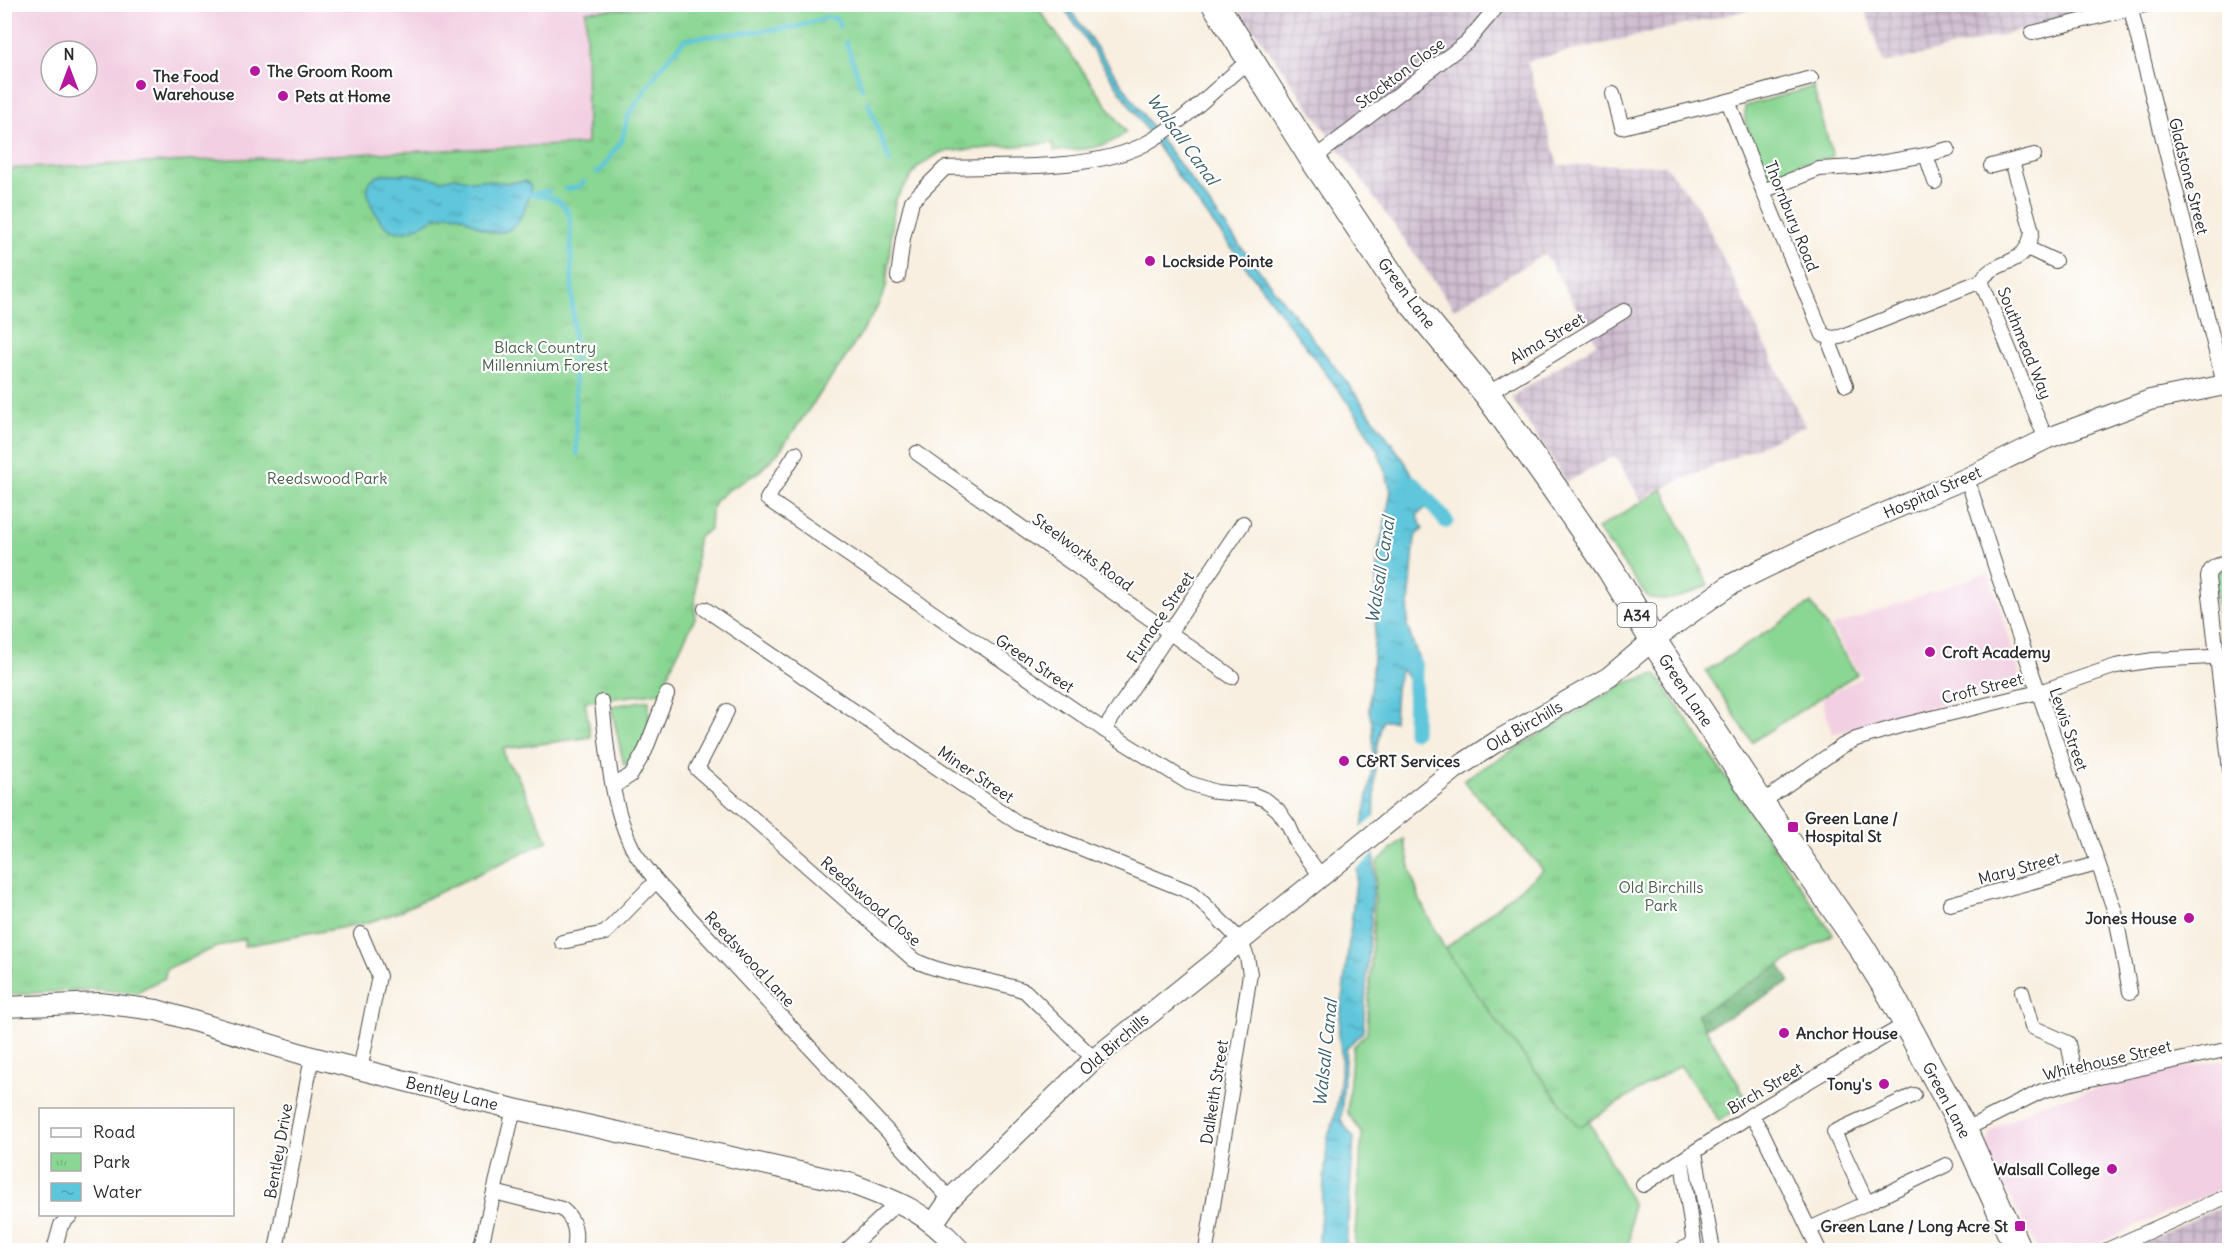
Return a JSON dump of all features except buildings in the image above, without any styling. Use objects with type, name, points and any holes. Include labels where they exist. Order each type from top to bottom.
[{"type":"highway","name":"Green Lane","points":[[1215,4],[1313,159],[1399,287],[1487,394],[1610,569],[1653,640],[1761,803],[1860,945],[1964,1130],[2018,1251]]},
{"type":"street","name":"Stockton Close","points":[[1313,159],[1467,42],[1499,4]]},
{"type":"street","points":[[2031,33],[2150,4]]},
{"type":"street","name":"Gladstone Street","points":[[2131,10],[2227,384]]},
{"type":"street","points":[[898,277],[903,238],[912,201],[945,168],[1064,163],[1122,154],[1143,145],[1167,130],[1249,60]]},
{"type":"street","points":[[1613,93],[1622,127],[1811,78]]},
{"type":"street","name":"Thornbury Road","points":[[1728,101],[1823,335],[1832,338],[1831,346],[1845,385]]},
{"type":"street","points":[[1763,191],[1819,169],[1856,168],[1948,149]]},
{"type":"street","points":[[1926,155],[1935,182]]},
{"type":"street","points":[[1991,166],[2034,155]]},
{"type":"street","points":[[2012,161],[2031,231],[2027,248],[2055,261]]},
{"type":"street","name":"Southmead Way","points":[[2027,248],[2023,254],[1986,274],[1981,281],[2046,439]]},
{"type":"street","points":[[1832,338],[1840,337],[1981,281]]},
{"type":"street","name":"Alma Street","points":[[1487,394],[1624,311]]},
{"type":"street","name":"Hospital Street","points":[[1653,640],[1730,585],[1826,538],[1967,478],[2046,439],[2150,400],[2227,384]]},
{"type":"street","name":"Green Street","points":[[796,453],[767,499],[1104,730],[1189,783],[1216,792],[1254,795],[1266,800],[1278,810],[1290,826],[1297,844],[1321,876]]},
{"type":"street","name":"Steelworks Road","points":[[917,453],[1232,676]]},
{"type":"street","name":"Lewis Street","points":[[1967,478],[2115,912],[2130,992]]},
{"type":"street","name":"Furnace Street","points":[[1104,730],[1243,523]]},
{"type":"street","points":[[2229,563],[2213,567],[2209,572],[2223,657],[2229,770]]},
{"type":"street","name":"Miner Street","points":[[705,609],[1018,823],[1193,892],[1240,940]]},
{"type":"street","name":"Old Birchills","points":[[933,1224],[950,1199],[1094,1059],[1240,940],[1468,759],[1609,677],[1653,640]]},
{"type":"street","name":"Croft Street","points":[[1761,803],[1842,746],[1856,739],[1903,725],[2039,692],[2116,666],[2153,660],[2223,657]]},
{"type":"street","points":[[614,786],[631,775],[645,752],[667,694]]},
{"type":"street","name":"Reedswood Lane","points":[[602,702],[617,805],[634,851],[656,881],[950,1199]]},
{"type":"street","name":"Reedswood Close","points":[[727,711],[697,769],[914,960],[934,969],[1025,991],[1094,1059]]},
{"type":"street","name":"Mary Street","points":[[1950,904],[2097,864]]},
{"type":"street","points":[[562,942],[605,933],[656,881]]},
{"type":"street","points":[[360,1070],[379,976],[361,934]]},
{"type":"street","name":"Dalkeith Street","points":[[1206,1251],[1250,974],[1247,957],[1240,940]]},
{"type":"street","points":[[2022,992],[2031,1027],[2068,1043],[2076,1082]]},
{"type":"street","name":"Bentley Lane","points":[[4,1007],[100,1003],[157,1010],[360,1070],[514,1109],[849,1184],[899,1201]]},
{"type":"street","name":"Birch Street","points":[[1643,1185],[1751,1115],[1906,1024]]},
{"type":"street","name":"Whitehouse Street","points":[[1964,1130],[2042,1091],[2229,1049]]},
{"type":"street","name":"Bentley Drive","points":[[276,1251],[312,1057]]},
{"type":"street","points":[[1867,1203],[1834,1132],[1914,1095]]},
{"type":"street","points":[[480,1251],[514,1109]]},
{"type":"street","points":[[1751,1115],[1762,1132],[1819,1251]]},
{"type":"street","points":[[1695,1153],[1713,1251]]},
{"type":"street","points":[[1680,1251],[1694,1244],[1682,1161]]},
{"type":"street","points":[[1809,1229],[1946,1165]]},
{"type":"street","points":[[494,1192],[562,1209],[568,1214],[577,1232],[574,1251]]},
{"type":"street","points":[[2107,1251],[2229,1195]]},
{"type":"street","points":[[847,1251],[899,1201],[933,1224],[960,1251]]},
{"type":"street","points":[[54,1251],[61,1225],[71,1216]]},
{"type":"shaded area","points":[[4,5],[688,5],[588,144],[5,169]]},
{"type":"shaded area","points":[[1236,5],[1771,5],[1527,61],[1558,165],[1665,165],[1697,205],[1805,426],[1652,493],[1641,500],[1615,456],[1567,482],[1511,397],[1597,343],[1545,254],[1454,309]]},
{"type":"shaded area","points":[[1864,5],[2116,5],[1884,64]]},
{"type":"shaded area","name":"Croft Academy","points":[[1989,572],[2022,683],[1832,734],[1822,698],[1862,677],[1831,627]]},
{"type":"shaded area","name":"Walsall College","points":[[2229,1059],[2229,1185],[2082,1250],[2039,1250],[1985,1153],[1991,1131],[2040,1104],[2160,1072]]},
{"type":"shaded area","points":[[2229,1203],[2229,1250],[2128,1250]]},
{"type":"green space","name":"Reedswood Park","points":[[688,5],[1036,5],[1126,132],[1101,146],[1082,149],[1054,151],[1053,143],[941,152],[918,167],[895,200],[886,288],[876,310],[846,357],[778,453],[758,473],[728,490],[715,501],[711,512],[710,529],[697,538],[695,618],[670,669],[663,692],[585,702],[591,737],[503,749],[506,761],[516,773],[548,841],[396,913],[366,923],[244,946],[245,938],[212,949],[166,969],[165,978],[137,993],[92,989],[5,995],[4,169],[587,144],[586,11]]},
{"type":"green space","points":[[1813,87],[1833,157],[1800,164],[1770,179],[1745,123],[1745,106]]},
{"type":"green space","points":[[1663,489],[1708,585],[1672,599],[1648,597],[1597,529]]},
{"type":"green space","points":[[2229,567],[2229,643],[2220,641],[2214,578],[2219,568]]},
{"type":"green space","points":[[1811,603],[1857,674],[1752,742],[1706,671]]},
{"type":"green space","name":"Old Birchills Park","points":[[1656,674],[1833,934],[1697,1014],[1749,1102],[1719,1121],[1680,1065],[1579,1127],[1493,1016],[1445,949],[1543,870],[1463,780],[1625,683]]},
{"type":"green space","points":[[649,700],[649,728],[634,759],[624,765],[611,706]]},
{"type":"green space","points":[[1404,839],[1421,903],[1445,949],[1534,1069],[1589,1121],[1632,1203],[1629,1250],[1354,1250],[1362,1133],[1347,1112],[1353,1047],[1367,1033],[1377,862]]},
{"type":"green space","points":[[1766,956],[1780,966],[1790,982],[1705,1028],[1697,1015]]},
{"type":"water","name":"Walsall Canal","points":[[1062,5],[1067,5],[1149,123],[1244,251],[1346,381],[1405,462],[1425,497],[1446,521],[1432,507],[1427,507],[1417,515],[1423,529],[1415,537],[1407,626],[1419,660],[1419,675],[1417,681],[1410,681],[1402,670],[1400,671],[1396,689],[1394,721],[1382,721],[1375,755],[1374,876],[1363,1032],[1346,1048],[1341,1121],[1354,1138],[1346,1246],[1338,1250],[1318,1248],[1328,1136],[1340,1086],[1341,1058],[1338,1036],[1363,821],[1372,766],[1373,736],[1369,712],[1376,617],[1377,553],[1391,490],[1378,451],[1355,412],[1179,178]]},
{"type":"water","points":[[382,174],[409,174],[442,180],[455,177],[472,181],[510,183],[525,181],[531,189],[519,219],[507,231],[488,231],[461,216],[451,214],[437,217],[416,228],[402,232],[394,231],[384,225],[371,205],[369,183]]},
{"type":"pier","points":[[1377,815],[1377,852],[1354,871],[1359,830]]},
{"type":"waterway","points":[[597,172],[602,169],[622,140],[628,116],[660,68],[685,39],[796,27],[827,17],[837,19],[840,27]]},
{"type":"waterway","points":[[846,42],[862,88]]},
{"type":"waterway","points":[[868,102],[890,162]]},
{"type":"waterway","points":[[565,189],[578,187],[584,182]]},
{"type":"waterway","points":[[535,193],[549,191]]},
{"type":"waterway","points":[[530,194],[560,202],[570,219],[577,454]]},
{"type":"waterway","points":[[1413,483],[1446,521]]},
{"type":"waterway","points":[[1412,661],[1415,666],[1414,732]]},
{"type":"place","name":"The Groom Room","points":[[255,71]]},
{"type":"place","name":"The Food Warehouse","points":[[141,85]]},
{"type":"place","name":"Pets at Home","points":[[283,96]]},
{"type":"place","name":"Lockside Pointe","points":[[1150,261]]},
{"type":"place","name":"Croft Academy","points":[[1930,652]]},
{"type":"place","name":"C&RT Services","points":[[1344,761]]},
{"type":"place","name":"Green Lane / Hospital St","points":[[1793,827]]},
{"type":"place","name":"Jones House","points":[[2189,918]]},
{"type":"place","name":"Anchor House","points":[[1784,1033]]},
{"type":"place","name":"Tony's","points":[[1884,1084]]},
{"type":"place","name":"Walsall College","points":[[2112,1169]]},
{"type":"place","name":"Green Lane / Long Acre St","points":[[2020,1226]]},
{"type":"park label","name":"Black Country Millennium Forest","points":[[545,356]]}]
